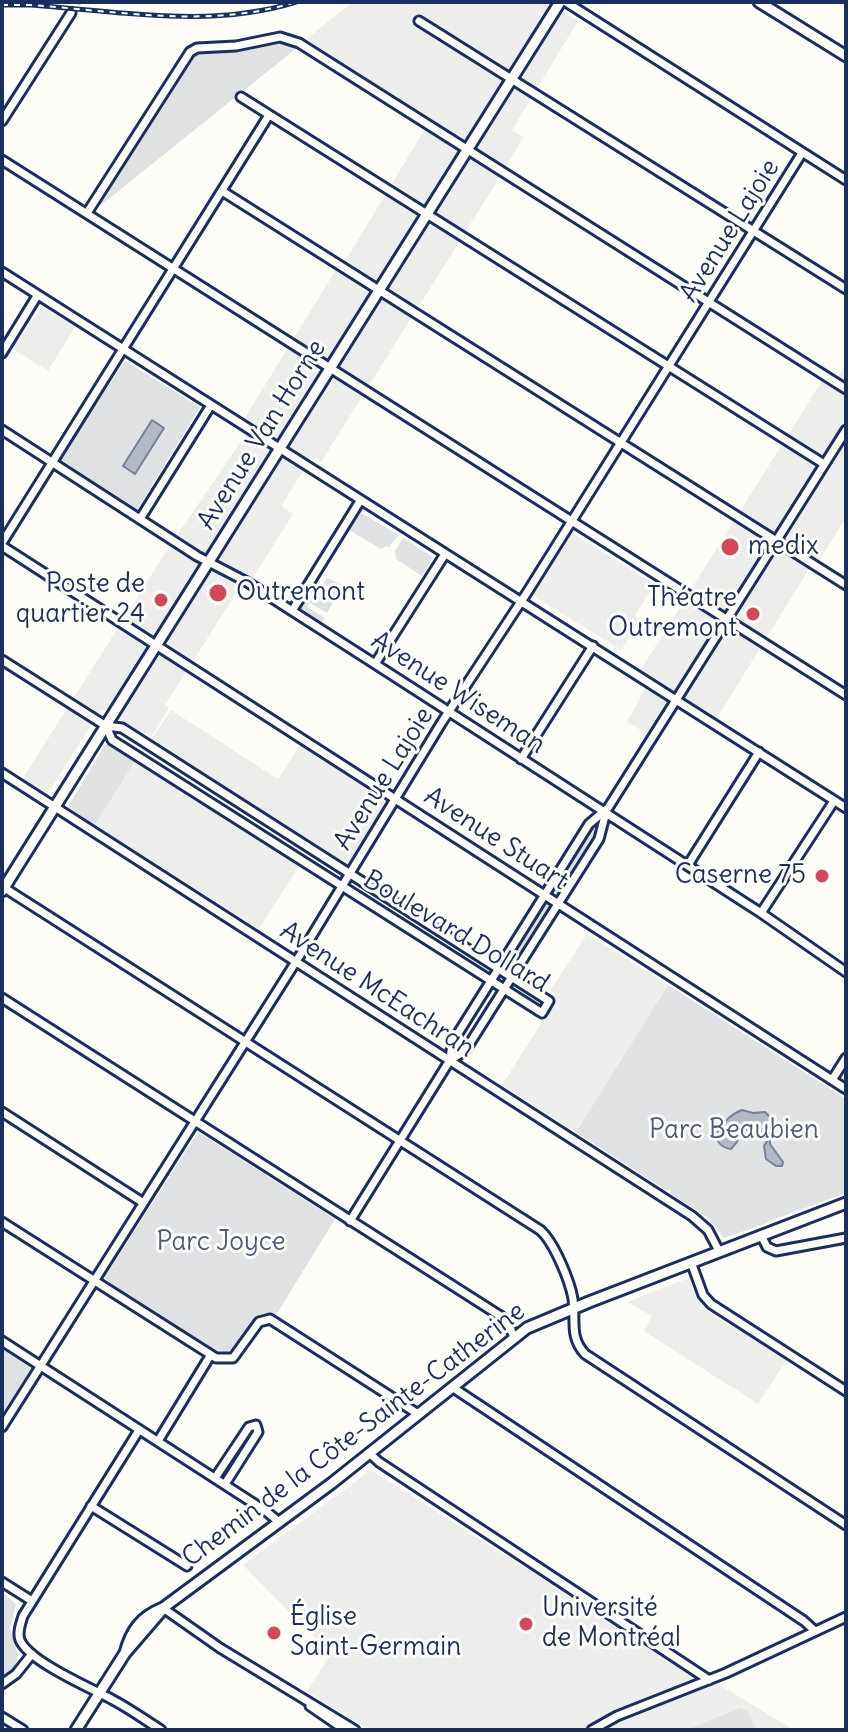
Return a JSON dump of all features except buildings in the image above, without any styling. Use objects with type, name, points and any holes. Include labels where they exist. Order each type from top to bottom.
[{"type":"main road","name":"Avenue Van Horne","points":[[3,888],[467,149],[563,2]]},
{"type":"main road","points":[[759,2],[846,56]]},
{"type":"main road","name":"Chemin de la Côte-Sainte-Catherine","points":[[76,1730],[125,1653],[129,1639],[143,1618],[163,1608],[279,1522],[514,1337],[536,1323],[573,1308],[846,1203]]},
{"type":"street","points":[[563,2],[846,180]]},
{"type":"street","points":[[2,121],[71,13]]},
{"type":"street","points":[[419,21],[846,289]]},
{"type":"street","points":[[87,213],[190,52],[197,48],[236,46],[280,37],[299,43],[846,389]]},
{"type":"street","points":[[241,97],[824,464]]},
{"type":"street","points":[[2,544],[269,115]]},
{"type":"street","name":"Avenue Lajoie","points":[[2,1427],[802,153]]},
{"type":"street","points":[[2,160],[846,695]]},
{"type":"street","points":[[222,191],[846,585]]},
{"type":"street","points":[[2,272],[846,808]]},
{"type":"street","points":[[2,353],[37,296]]},
{"type":"street","points":[[140,519],[211,405]]},
{"type":"street","name":"Avenue Wiseman","points":[[2,430],[606,812],[846,972]]},
{"type":"street","points":[[450,1060],[465,1051],[599,839],[606,812],[846,430]]},
{"type":"street","points":[[292,611],[360,501]]},
{"type":"street","name":"Avenue Stuart","points":[[2,544],[846,1089]]},
{"type":"street","points":[[375,664],[445,554]]},
{"type":"street","points":[[521,759],[593,646]]},
{"type":"street","points":[[2,660],[106,726]]},
{"type":"street","name":"Boulevard Dollard","points":[[106,726],[122,728],[549,1001],[542,1013],[112,740],[106,726]]},
{"type":"street","points":[[688,865],[759,752]]},
{"type":"street","name":"Avenue McEachran","points":[[2,773],[699,1220],[719,1251]]},
{"type":"street","points":[[761,913],[834,801]]},
{"type":"street","points":[[350,1221],[450,1060],[452,1043],[545,894],[589,824],[606,812]]},
{"type":"street","points":[[3,888],[543,1232],[555,1251],[573,1298],[576,1342],[590,1359],[846,1525]]},
{"type":"street","points":[[2,998],[502,1317],[514,1337]]},
{"type":"street","points":[[832,1080],[846,1058]]},
{"type":"street","points":[[2,1112],[142,1202]]},
{"type":"street","points":[[2,1222],[210,1356],[233,1358],[259,1322],[270,1319],[418,1414]]},
{"type":"street","points":[[761,1235],[767,1247],[776,1251],[846,1238]]},
{"type":"street","points":[[691,1262],[703,1295],[711,1304],[846,1391]]},
{"type":"street","points":[[2,1341],[279,1522]]},
{"type":"street","points":[[158,1441],[210,1356]]},
{"type":"street","points":[[452,1387],[815,1631]]},
{"type":"street","points":[[215,1478],[249,1427],[256,1425],[258,1432],[225,1484]]},
{"type":"street","points":[[139,1430],[23,1616],[19,1635],[20,1641],[32,1654],[161,1730]]},
{"type":"street","points":[[369,1453],[709,1680]]},
{"type":"street","points":[[91,1506],[187,1566]]},
{"type":"street","points":[[2,1582],[32,1601]]},
{"type":"street","points":[[163,1608],[345,1730]]},
{"type":"street","points":[[592,1730],[617,1716],[709,1680],[846,1617]]},
{"type":"street","points":[[2,1684],[16,1674],[32,1654]]},
{"type":"street","points":[[2,1717],[23,1730]]},
{"type":"street","points":[[334,1724],[355,1730]]},
{"type":"shaded area","points":[[353,2],[549,2],[578,21],[512,130],[523,137],[503,172],[321,462],[312,457],[281,506],[293,514],[250,582],[245,579],[165,705],[169,708],[151,737],[102,709],[47,794],[23,778],[169,547],[249,430],[241,424],[429,122],[306,39]]},
{"type":"shaded area","points":[[42,307],[75,327],[48,371],[13,349]]},
{"type":"shaded area","points":[[846,364],[846,517],[816,566],[812,564],[714,723],[677,700],[653,737],[627,722],[649,682],[638,674],[825,376],[835,382]]},
{"type":"shaded area","points":[[152,420],[164,428],[135,474],[123,466]]},
{"type":"shaded area","points":[[572,533],[655,584],[635,615],[640,620],[621,650],[532,595]]},
{"type":"shaded area","points":[[171,710],[278,779],[300,745],[383,799],[385,804],[347,864],[151,740]]},
{"type":"shaded area","points":[[135,761],[299,866],[259,929],[95,825]]},
{"type":"shaded area","points":[[587,934],[668,985],[576,1132],[502,1085],[542,1022],[539,1020],[555,994],[550,991]]},
{"type":"shaded area","points":[[742,1110],[765,1112],[770,1117],[770,1144],[783,1162],[782,1166],[776,1166],[766,1159],[764,1146],[767,1141],[756,1129],[740,1132],[731,1149],[719,1143],[716,1135],[721,1127]]},
{"type":"shaded area","points":[[689,1278],[706,1310],[731,1327],[737,1321],[790,1355],[758,1404],[644,1331],[652,1316],[627,1302]]},
{"type":"shaded area","points":[[371,1470],[503,1554],[794,1730],[369,1730],[307,1691],[331,1654],[243,1565]]},
{"type":"green space","points":[[283,41],[298,47],[101,205],[98,203],[191,56],[198,52],[237,50]]},
{"type":"green space","points":[[125,361],[200,407],[137,510],[61,462]]},
{"type":"green space","points":[[361,513],[399,535],[389,547],[381,549],[349,530]]},
{"type":"green space","points":[[403,538],[433,557],[422,576],[396,559],[395,551]]},
{"type":"green space","points":[[327,578],[343,585],[327,613],[310,603],[307,607],[325,618],[322,623],[300,610],[316,583],[320,588]]},
{"type":"green space","points":[[105,745],[135,761],[95,825],[69,805]]},
{"type":"green space","points":[[593,829],[596,829],[595,836],[588,853],[562,892],[556,894],[553,887]]},
{"type":"green space","points":[[545,904],[550,910],[515,967],[509,967],[507,960]]},
{"type":"green space","name":"Parc Beaubien","points":[[668,985],[846,1099],[846,1193],[724,1238],[707,1217],[670,1193],[671,1190],[667,1191],[576,1132]]},
{"type":"green space","name":"Parc Joyce","points":[[198,1132],[335,1219],[276,1315],[259,1315],[233,1348],[226,1352],[209,1349],[114,1287],[105,1277]]},
{"type":"green space","points":[[2,1349],[30,1370],[2,1415]]},
{"type":"green space","points":[[2,1592],[16,1604],[10,1628],[18,1655],[15,1667],[2,1677]]},
{"type":"green space","points":[[740,1708],[748,1711],[756,1730],[687,1730]]},
{"type":"tunnel","points":[[71,13],[78,2]]},
{"type":"railway","points":[[2,5],[197,16],[231,15],[296,2]]},
{"type":"place","name":"medix","points":[[730,547]]},
{"type":"place","name":"Outremont","points":[[218,593]]},
{"type":"place","name":"Poste de quartier 24","points":[[161,600]]},
{"type":"place","name":"Théatre Outremont","points":[[753,614]]},
{"type":"place","name":"Caserne 75","points":[[822,876]]},
{"type":"place","name":"Université de Montréal","points":[[526,1624]]},
{"type":"place","name":"Église Saint-Germain","points":[[274,1633]]}]
